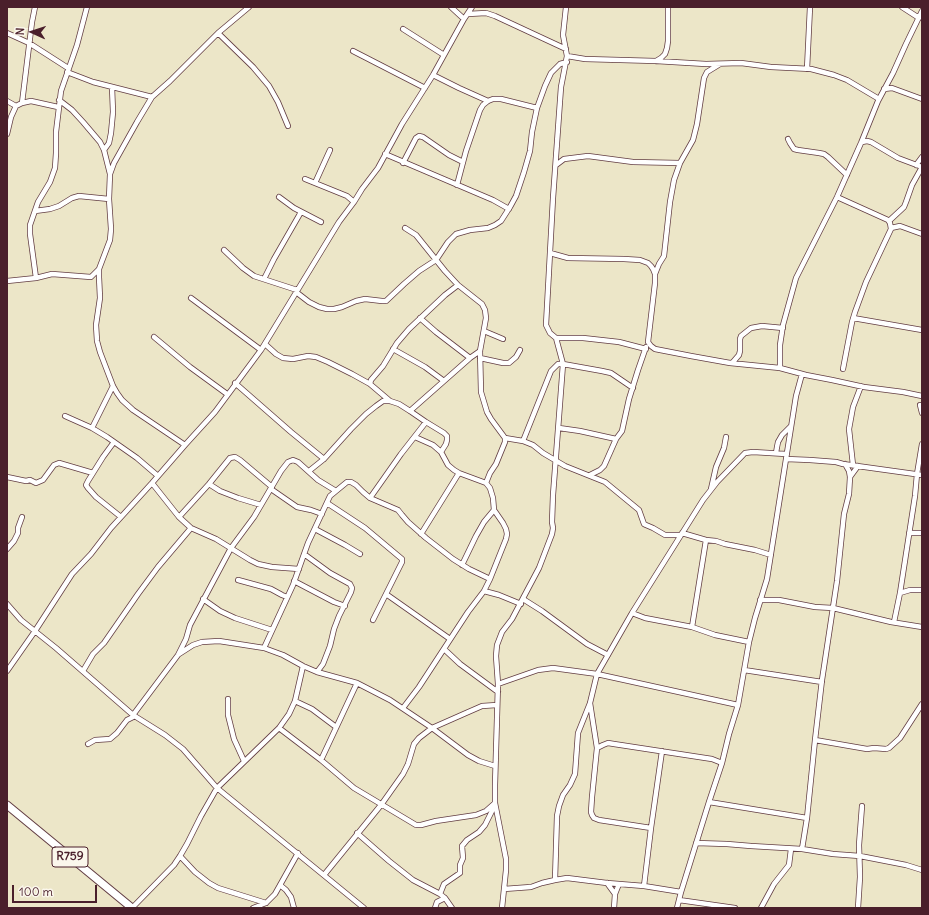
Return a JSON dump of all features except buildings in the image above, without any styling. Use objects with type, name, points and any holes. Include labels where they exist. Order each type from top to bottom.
[{"type":"main road","name":"R759","points":[[7,805],[132,908]]},
{"type":"street","points":[[22,103],[35,7]]},
{"type":"street","points":[[36,278],[30,225],[38,202],[50,182],[55,168],[59,100],[77,45],[87,7]]},
{"type":"street","points":[[110,174],[114,163],[152,97],[218,33],[249,7]]},
{"type":"street","points":[[451,7],[464,19]]},
{"type":"street","points":[[7,671],[35,632],[72,574],[214,412],[265,344],[339,222],[354,202],[362,188],[378,168],[402,124],[433,75],[472,7]]},
{"type":"street","points":[[502,908],[506,859],[494,805],[498,692],[496,656],[497,645],[502,632],[522,602],[539,568],[552,534],[564,364],[556,338],[550,333],[546,325],[561,87],[567,59],[563,35],[566,7]]},
{"type":"street","points":[[656,61],[665,54],[668,48],[668,7]]},
{"type":"street","points":[[807,69],[810,7]]},
{"type":"street","points":[[902,7],[919,18]]},
{"type":"street","points":[[780,368],[780,345],[783,328],[796,278],[837,197],[862,142],[879,99],[922,11]]},
{"type":"street","points":[[468,14],[486,14],[495,16],[566,49]]},
{"type":"street","points":[[403,29],[444,55]]},
{"type":"street","points":[[7,33],[29,43],[68,70],[93,82],[152,97]]},
{"type":"street","points":[[218,33],[253,66],[269,86],[278,102],[288,126]]},
{"type":"street","points":[[353,51],[425,88]]},
{"type":"street","points":[[224,250],[254,276],[296,291],[319,308],[342,308],[365,299],[382,302],[386,301],[409,280],[436,260],[448,242],[456,234],[470,230],[488,228],[501,221],[516,196],[524,172],[530,151],[537,108],[545,86],[551,73],[567,59],[656,61],[706,64],[741,63],[807,69],[820,71],[846,80],[879,99]]},
{"type":"street","points":[[590,475],[600,470],[604,466],[616,439],[622,430],[638,370],[648,342],[655,274],[664,256],[674,180],[680,163],[696,130],[705,75],[721,64]]},
{"type":"street","points":[[433,75],[488,101]]},
{"type":"street","points":[[104,150],[109,143],[111,133],[113,112],[112,86]]},
{"type":"street","points":[[884,89],[892,88],[922,99]]},
{"type":"street","points":[[457,185],[463,162],[483,105],[494,99],[501,99],[537,108]]},
{"type":"street","points":[[59,100],[84,122],[100,142],[104,150],[110,174],[110,240],[99,270],[100,298],[96,325],[97,341],[100,352],[113,386],[122,400],[133,410],[185,444]]},
{"type":"street","points":[[7,101],[16,106]]},
{"type":"street","points":[[7,134],[10,117],[16,106],[30,101],[58,107]]},
{"type":"street","points":[[403,163],[416,138],[419,136],[463,162]]},
{"type":"street","points":[[788,139],[794,149],[824,154],[847,175]]},
{"type":"street","points":[[862,142],[871,142],[898,158],[922,167],[912,185],[904,207],[889,221]]},
{"type":"street","points":[[315,183],[330,150]]},
{"type":"street","points":[[385,154],[403,163],[493,200],[509,209]]},
{"type":"street","points":[[556,166],[564,159],[588,156],[633,162],[680,163]]},
{"type":"street","points":[[916,165],[922,157]]},
{"type":"street","points":[[305,179],[347,196],[354,202]]},
{"type":"street","points":[[35,211],[59,206],[72,198],[79,196],[109,199]]},
{"type":"street","points":[[279,197],[294,208],[320,222]]},
{"type":"street","points":[[837,197],[888,220],[891,228],[866,282],[853,318],[843,369]]},
{"type":"street","points":[[264,279],[301,212]]},
{"type":"street","points":[[891,228],[900,226],[922,234]]},
{"type":"street","points":[[406,228],[416,235],[458,285],[482,304],[485,310],[486,318],[480,352],[481,392],[487,412],[505,438],[504,446],[486,483]]},
{"type":"street","points":[[550,253],[568,258],[624,259],[644,261],[651,266],[655,274]]},
{"type":"street","points":[[7,281],[36,278],[52,274],[91,277],[99,270]]},
{"type":"street","points":[[370,384],[371,380],[383,366],[401,338],[420,318],[458,285]]},
{"type":"street","points":[[191,298],[260,350]]},
{"type":"street","points":[[420,318],[470,358]]},
{"type":"street","points":[[853,318],[922,330]]},
{"type":"street","points":[[730,363],[733,362],[739,355],[741,336],[751,328],[762,326],[783,328]]},
{"type":"street","points":[[484,331],[503,338]]},
{"type":"street","points":[[154,337],[190,367],[227,394]]},
{"type":"street","points":[[556,338],[583,338],[619,342],[646,349]]},
{"type":"street","points":[[648,342],[655,349],[730,363],[780,368],[861,386],[922,396]]},
{"type":"street","points":[[265,344],[283,358],[293,359],[308,356],[316,357],[370,384],[390,401],[410,410],[444,433],[447,436],[447,440],[441,452]]},
{"type":"street","points":[[393,349],[425,367],[444,381]]},
{"type":"street","points":[[480,358],[509,363],[516,358],[520,350]]},
{"type":"street","points":[[410,410],[470,358],[480,352]]},
{"type":"street","points":[[523,441],[551,372],[558,364],[611,373],[633,388]]},
{"type":"street","points":[[678,908],[681,892],[722,763],[738,705],[749,642],[767,579],[796,396],[802,374]]},
{"type":"street","points":[[236,383],[324,460]]},
{"type":"street","points":[[92,428],[113,386]]},
{"type":"street","points":[[850,478],[855,466],[849,429],[861,386]]},
{"type":"street","points":[[309,471],[324,460],[350,429],[366,414],[383,401],[390,401]]},
{"type":"street","points":[[920,405],[922,413]]},
{"type":"street","points":[[65,416],[92,428],[114,442],[137,458],[158,476]]},
{"type":"street","points":[[370,498],[384,476],[426,422]]},
{"type":"street","points":[[776,453],[778,442],[782,435],[792,425]]},
{"type":"street","points":[[559,428],[616,439]]},
{"type":"street","points":[[403,708],[468,612],[484,591],[507,534],[503,523],[494,510],[493,498],[490,488],[486,483],[459,473],[448,465],[441,452],[432,445],[415,437]]},
{"type":"street","points":[[711,490],[715,471],[724,448],[726,437]]},
{"type":"street","points":[[505,438],[523,441],[533,445],[543,453],[565,466],[605,482],[639,510],[644,524],[665,535],[681,534],[755,550],[771,555]]},
{"type":"street","points":[[114,442],[86,485],[96,497],[121,517]]},
{"type":"street","points":[[894,622],[920,474],[922,444]]},
{"type":"street","points":[[555,880],[557,816],[559,806],[563,795],[575,774],[578,733],[590,703],[597,674],[632,613],[681,534],[703,500],[724,474],[745,453],[753,452],[776,453],[810,460],[836,462],[855,466],[920,474]]},
{"type":"street","points":[[179,516],[209,484],[228,459],[232,457],[240,460],[272,488],[297,506],[322,514]]},
{"type":"street","points":[[88,744],[95,740],[110,739],[117,733],[127,720],[134,715],[178,655],[190,626],[231,548],[262,505],[281,471],[290,461],[296,460],[318,480],[336,491]]},
{"type":"street","points":[[7,477],[26,481],[30,480],[36,483],[43,480],[54,465],[59,463],[93,473]]},
{"type":"street","points":[[802,849],[807,818],[822,682],[837,581],[844,514],[850,494],[850,478],[846,464]]},
{"type":"street","points":[[421,534],[459,473]]},
{"type":"street","points":[[264,648],[330,496],[347,482],[351,482],[356,485],[370,498],[398,510],[421,534],[462,565],[490,579]]},
{"type":"street","points":[[152,483],[179,516],[191,528],[216,539],[250,560],[264,566],[299,569]]},
{"type":"street","points":[[209,484],[220,491],[262,505]]},
{"type":"street","points":[[327,503],[365,528],[402,559],[402,562],[373,620]]},
{"type":"street","points":[[462,565],[478,531],[494,510]]},
{"type":"street","points":[[7,549],[14,541],[18,533],[22,516]]},
{"type":"street","points":[[83,671],[93,654],[104,643],[158,567],[191,528]]},
{"type":"street","points":[[315,529],[360,554]]},
{"type":"street","points":[[909,533],[922,533]]},
{"type":"street","points":[[692,627],[706,540]]},
{"type":"street","points":[[304,554],[330,573],[350,584],[352,590],[334,629],[330,646],[318,672]]},
{"type":"street","points":[[238,580],[271,589],[287,597]]},
{"type":"street","points":[[294,581],[334,602],[345,606]]},
{"type":"street","points":[[900,593],[910,590],[922,590]]},
{"type":"street","points":[[484,591],[522,602],[542,611],[587,644],[608,655]]},
{"type":"street","points":[[386,594],[450,639]]},
{"type":"street","points":[[204,599],[220,611],[230,616],[272,630]]},
{"type":"street","points":[[760,600],[779,600],[815,607],[833,608],[922,627]]},
{"type":"street","points":[[7,604],[21,620],[134,715],[183,749],[217,788],[364,908]]},
{"type":"street","points":[[632,613],[645,618],[692,627],[715,635],[749,642]]},
{"type":"street","points":[[178,655],[193,645],[202,642],[219,641],[264,648],[283,655],[318,672],[357,683],[403,708],[468,755],[479,761],[495,766]]},
{"type":"street","points":[[444,649],[460,664],[498,692]]},
{"type":"street","points":[[132,908],[174,865],[217,788],[279,728],[289,714],[295,701],[303,666]]},
{"type":"street","points":[[498,684],[538,670],[554,668],[597,674],[738,705]]},
{"type":"street","points":[[744,670],[822,682]]},
{"type":"street","points":[[321,760],[357,683]]},
{"type":"street","points":[[228,699],[228,715],[234,739],[244,761]]},
{"type":"street","points":[[295,701],[312,709],[336,727]]},
{"type":"street","points":[[590,703],[597,748],[592,797],[592,815],[594,818],[599,820],[651,828]]},
{"type":"street","points":[[815,740],[867,749],[890,748],[900,738],[922,704]]},
{"type":"street","points":[[324,874],[381,805],[403,774],[408,764],[414,744],[419,738],[432,728],[482,706],[497,705]]},
{"type":"street","points":[[279,728],[321,760],[354,788],[416,825],[476,815],[486,811],[494,805]]},
{"type":"street","points":[[597,748],[608,743],[712,759],[722,763]]},
{"type":"street","points":[[644,886],[662,751]]},
{"type":"street","points":[[709,802],[807,818]]},
{"type":"street","points":[[440,894],[444,884],[460,873],[463,858],[462,846],[466,840],[479,832],[485,825],[494,805]]},
{"type":"street","points":[[858,908],[859,845],[862,806]]},
{"type":"street","points":[[357,833],[413,880],[440,894],[452,908]]},
{"type":"street","points":[[696,843],[802,849],[891,861],[922,870]]},
{"type":"street","points":[[761,908],[774,884],[789,864],[791,849]]},
{"type":"street","points":[[253,908],[266,903],[275,894],[298,853]]},
{"type":"street","points":[[180,856],[195,872],[218,888],[266,903]]},
{"type":"street","points":[[504,889],[531,887],[542,883],[567,878],[644,886],[681,892]]},
{"type":"street","points":[[607,883],[615,894]]},
{"type":"street","points":[[614,908],[615,894],[619,884]]},
{"type":"street","points":[[280,885],[291,897],[294,908]]},
{"type":"street","points":[[435,908],[437,902],[445,898]]},
{"type":"street","points":[[679,900],[735,908]]}]
